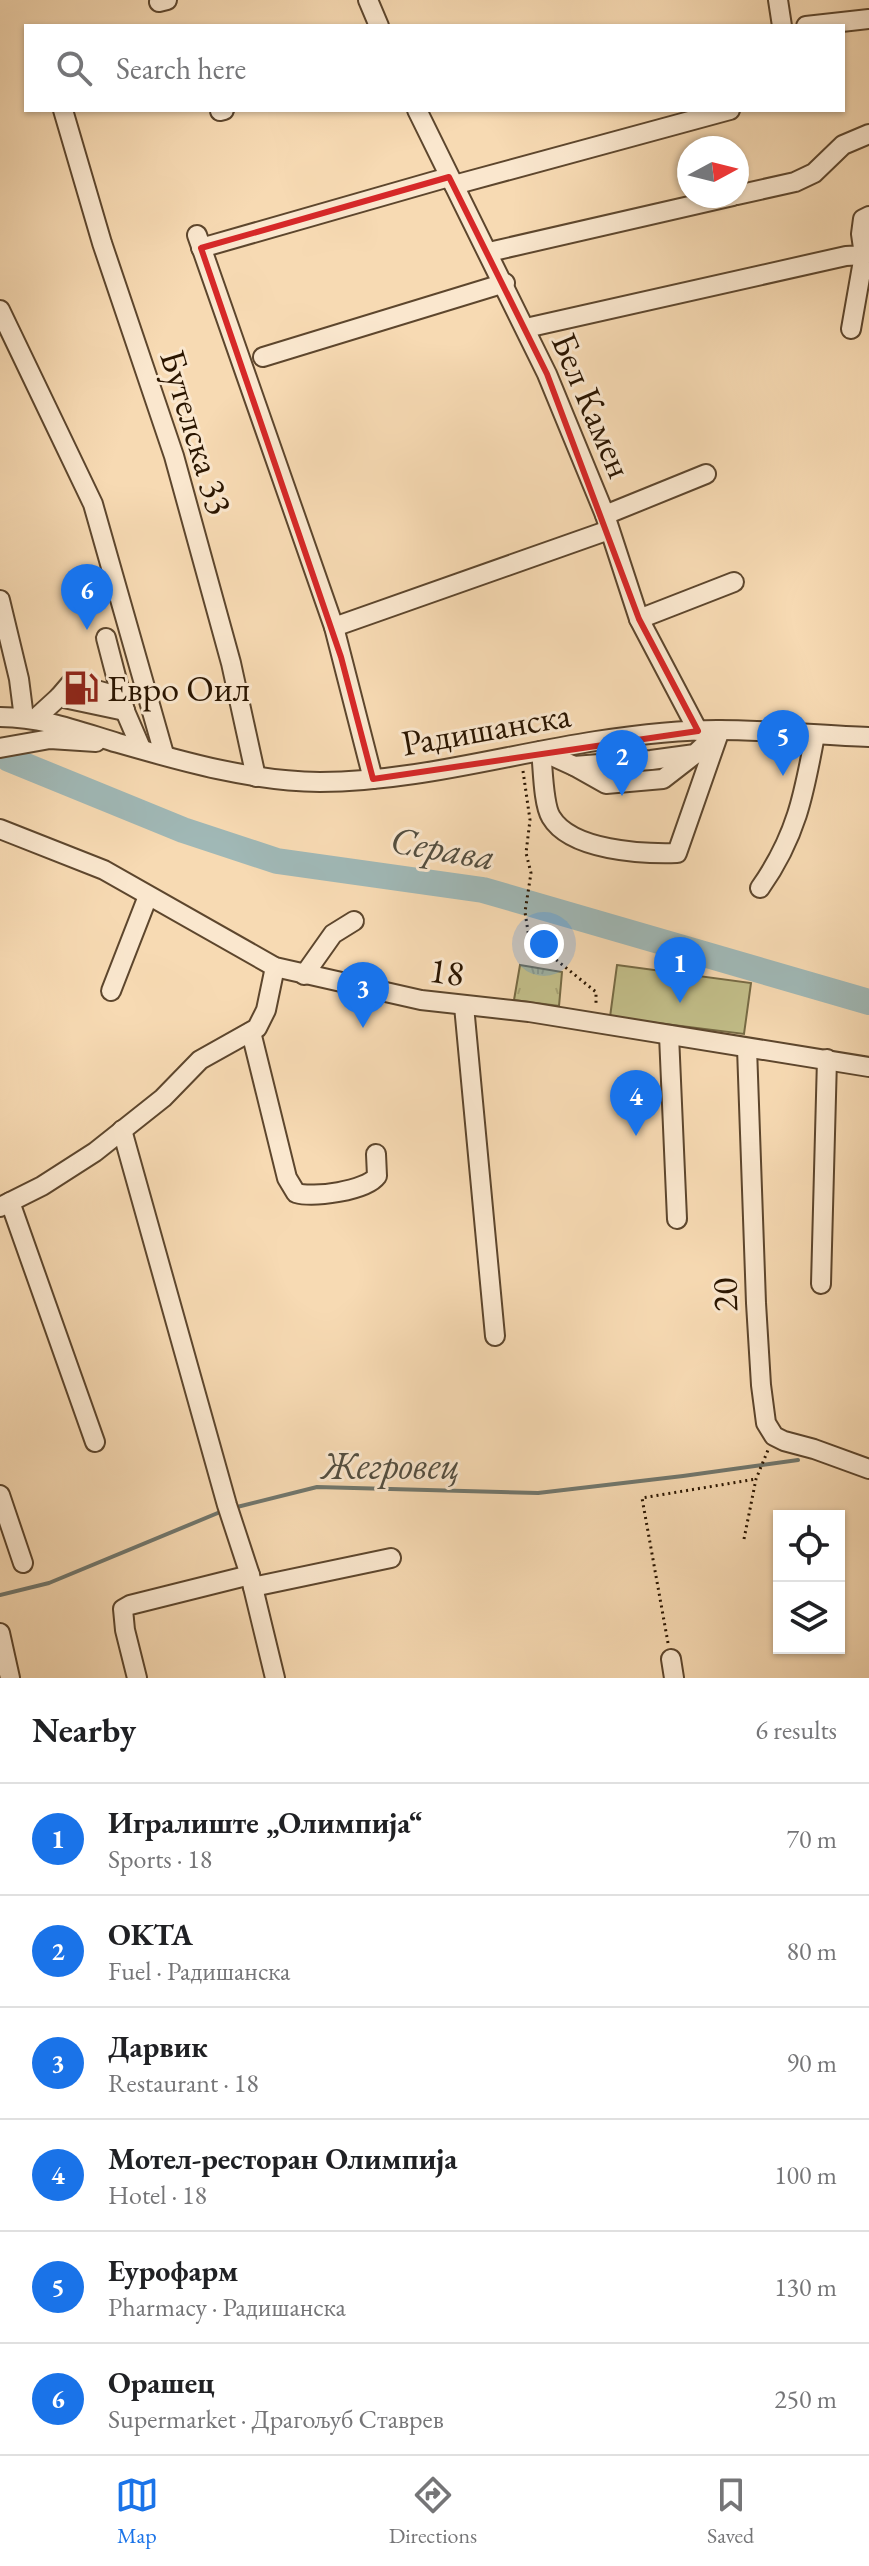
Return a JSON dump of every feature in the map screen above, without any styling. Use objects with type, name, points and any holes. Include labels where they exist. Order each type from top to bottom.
[{"type":"street","points":[[368,0],[378,24]]},
{"type":"street","points":[[778,0],[780,24]]},
{"type":"street","points":[[824,24],[869,19]]},
{"type":"street","name":"Бутелска 33","points":[[64,112],[102,243],[174,456],[231,663],[256,777]]},
{"type":"street","name":"Бел Камен","points":[[422,112],[452,181],[526,328],[607,522],[639,619],[698,731]]},
{"type":"street","points":[[373,779],[334,627],[199,242],[722,112]]},
{"type":"street","points":[[749,193],[795,182],[814,173],[843,145],[869,134]]},
{"type":"street","points":[[489,252],[682,208]]},
{"type":"street","points":[[851,329],[866,254],[861,234],[863,219],[869,216]]},
{"type":"street","points":[[526,328],[866,254]]},
{"type":"street","points":[[263,357],[505,283]]},
{"type":"street","points":[[0,310],[93,504],[164,754]]},
{"type":"street","points":[[334,627],[607,522],[706,474]]},
{"type":"street","points":[[639,619],[734,582]]},
{"type":"street","points":[[0,600],[19,679],[17,717],[2,747]]},
{"type":"street","points":[[106,638],[125,711],[141,748]]},
{"type":"street","points":[[17,717],[59,697],[71,683],[114,695],[125,711]]},
{"type":"street","name":"Радишанска","points":[[17,717],[77,728],[212,769],[256,777],[321,782],[373,779],[599,741],[698,731],[869,737]]},
{"type":"street","points":[[541,751],[549,815],[569,836],[613,849],[653,854],[677,853],[720,730]]},
{"type":"street","points":[[541,751],[574,766],[695,754],[720,730]]},
{"type":"street","points":[[760,888],[780,859],[795,826],[815,735]]},
{"type":"street","name":"Радишанска","points":[[2,747],[50,739],[119,743]]},
{"type":"street","name":"18","points":[[1,830],[104,870],[275,967],[304,975],[386,994],[464,1006],[596,1019],[669,1035],[869,1067]]},
{"type":"street","points":[[111,991],[148,896]]},
{"type":"street","points":[[304,975],[333,934],[354,921]]},
{"type":"street","points":[[95,1442],[5,1204],[42,1186],[95,1152],[163,1098],[200,1060],[257,1028],[266,1010],[275,967]]},
{"type":"street","points":[[464,1006],[495,1336]]},
{"type":"street","points":[[251,1032],[287,1178],[296,1193],[307,1196],[365,1186],[377,1176],[376,1154]]},
{"type":"street","points":[[669,1035],[677,1219]]},
{"type":"street","name":"20","points":[[747,1048],[761,1385],[766,1423],[774,1436]]},
{"type":"street","points":[[821,1284],[827,1059]]},
{"type":"street","points":[[122,1130],[227,1505],[252,1581],[275,1678]]},
{"type":"street","points":[[774,1436],[863,1462]]},
{"type":"street","points":[[0,1495],[23,1563]]},
{"type":"street","points":[[137,1678],[125,1630],[123,1609],[130,1605],[391,1558]]},
{"type":"street","points":[[0,1633],[10,1678]]},
{"type":"path","points":[[521,754],[530,820],[526,853],[531,873],[525,912],[529,938],[596,992],[596,1019]]},
{"type":"path","points":[[744,1539],[756,1479],[774,1436]]},
{"type":"path","points":[[672,1669],[642,1498],[756,1479]]},
{"type":"highlighted area","points":[[449,177],[547,374],[639,619],[698,731],[373,779],[341,657],[201,248]]},
{"type":"green space","points":[[520,965],[562,972],[559,1006],[514,1000]]},
{"type":"green space","points":[[617,965],[751,983],[744,1034],[610,1017]]},
{"type":"waterway","name":"Серава","points":[[9,759],[183,830],[277,861],[483,890],[869,1002]]},
{"type":"waterway","name":"Жегровец","points":[[233,1508],[317,1487],[538,1493],[798,1460]]},
{"type":"waterway","name":"Жегровец","points":[[0,1595],[49,1583],[225,1510]]},
{"type":"place","name":"Орашец","points":[[87,630]]},
{"type":"place","name":"Евро Оил","points":[[81,688]]},
{"type":"place","name":"Еурофарм","points":[[783,776]]},
{"type":"place","name":"OKTA","points":[[622,796]]},
{"type":"place","name":"Игралиште „Олимпија“","points":[[680,1003]]},
{"type":"place","name":"Дарвик","points":[[363,1028]]},
{"type":"place","name":"Мотел-ресторан Олимпија","points":[[636,1136]]}]
